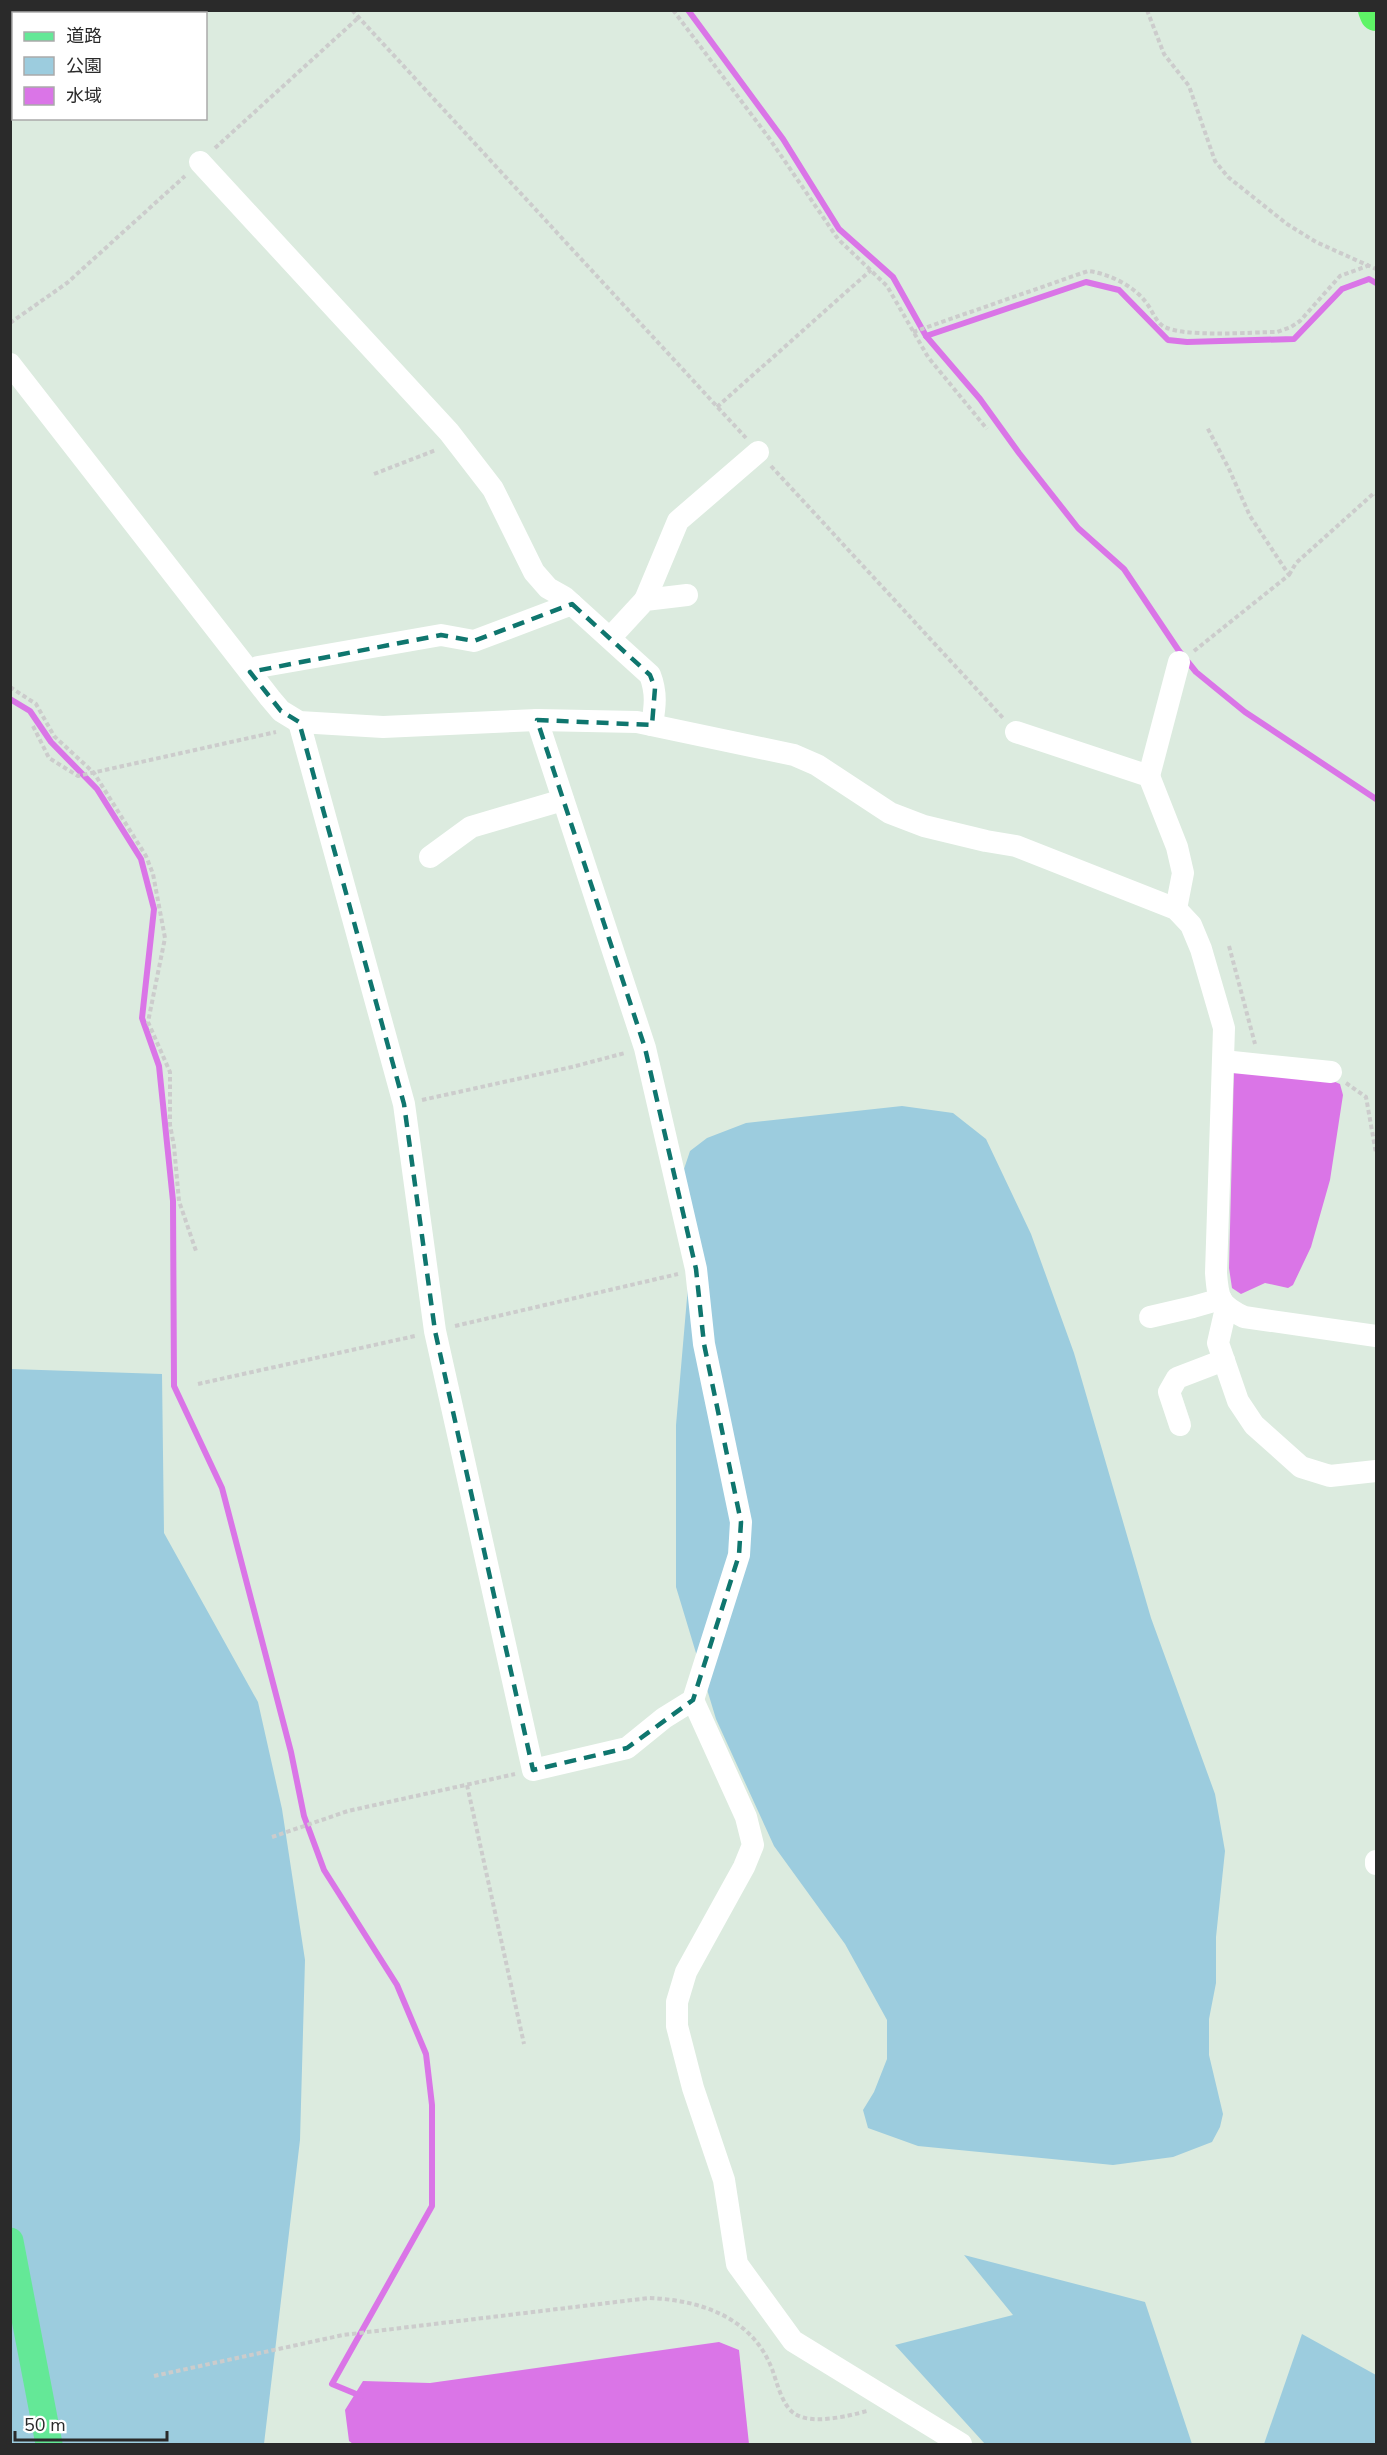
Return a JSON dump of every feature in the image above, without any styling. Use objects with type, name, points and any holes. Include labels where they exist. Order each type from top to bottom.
[{"type":"highway","points":[[1374,10],[1377,15]]},
{"type":"main road","points":[[12,2245],[49,2445]]},
{"type":"street","points":[[200,162],[456,441],[493,489],[534,572],[548,588],[572,604],[650,675],[656,688],[656,705],[652,725]]},
{"type":"street","points":[[10,364],[281,711],[295,719],[383,727],[537,720],[637,722],[794,755],[817,765],[890,813],[924,826],[1016,846],[1176,909],[1191,925],[1201,949],[1224,1028],[1216,1273],[1218,1292],[1224,1304],[1244,1317],[1377,1336]]},
{"type":"street","points":[[610,638],[645,600],[678,521],[758,452]]},
{"type":"street","points":[[645,600],[687,595]]},
{"type":"street","points":[[250,672],[258,667],[441,635],[474,641],[572,604]]},
{"type":"street","points":[[1176,909],[1184,873],[1177,847],[1149,776],[1179,662]]},
{"type":"street","points":[[295,719],[404,1104],[435,1331],[533,1770],[627,1748],[664,1718],[693,1700],[739,1555],[741,1522],[704,1344],[696,1269],[645,1048],[537,720]]},
{"type":"street","points":[[1016,732],[1149,776]]},
{"type":"street","points":[[430,857],[471,827],[563,800]]},
{"type":"street","points":[[1223,1060],[1329,1072]]},
{"type":"street","points":[[1150,1317],[1224,1304]]},
{"type":"street","points":[[1224,1304],[1218,1343],[1238,1401],[1254,1425],[1300,1467],[1330,1476],[1377,1471]]},
{"type":"street","points":[[1180,1425],[1169,1392],[1178,1378],[1224,1360]]},
{"type":"street","points":[[693,1700],[746,1817],[753,1845],[744,1867],[686,1972],[677,2001],[676,2026],[693,2088],[723,2180],[737,2264],[793,2341],[961,2445]]},
{"type":"path","points":[[352,10],[1016,732]]},
{"type":"path","points":[[674,10],[770,138],[838,239],[887,286],[928,357],[987,429]]},
{"type":"path","points":[[1147,10],[1164,54],[1189,86],[1215,161],[1228,177],[1287,224],[1316,242],[1377,269]]},
{"type":"path","points":[[914,332],[1089,270],[1104,272],[1143,298],[1162,326],[1181,332],[1277,332],[1299,321],[1340,276],[1370,265]]},
{"type":"path","points":[[717,407],[871,270]]},
{"type":"path","points":[[1207,427],[1250,516],[1289,575]]},
{"type":"path","points":[[374,474],[456,441]]},
{"type":"path","points":[[1179,662],[1289,575],[1296,563],[1374,493],[1377,494]]},
{"type":"path","points":[[10,687],[36,704],[54,736],[94,773],[146,856],[153,874],[165,938],[148,1022],[170,1072],[170,1125],[179,1201],[196,1251]]},
{"type":"path","points":[[33,726],[49,758],[78,776],[279,731],[295,719]]},
{"type":"path","points":[[1229,946],[1260,1065]]},
{"type":"path","points":[[404,1104],[572,1068],[645,1048]]},
{"type":"path","points":[[1329,1072],[1366,1097],[1377,1153]]},
{"type":"path","points":[[198,1384],[696,1269]]},
{"type":"path","points":[[272,1837],[348,1811],[533,1770]]},
{"type":"path","points":[[466,1785],[524,2044]]},
{"type":"path","points":[[154,2376],[343,2335],[649,2298],[678,2299],[712,2309],[734,2322],[758,2344],[770,2363],[784,2400],[794,2414],[809,2418],[847,2417],[873,2409],[882,2396]]},
{"type":"highlighted area","points":[[572,604],[650,675],[655,688],[652,725],[537,720],[645,1048],[696,1269],[704,1344],[741,1522],[739,1555],[693,1700],[627,1748],[533,1770],[435,1331],[404,1104],[299,722],[281,711],[250,672],[441,635],[474,641]]},
{"type":"green space","points":[[902,1106],[953,1113],[986,1139],[1031,1234],[1074,1353],[1151,1618],[1215,1794],[1225,1851],[1216,1937],[1216,1983],[1209,2019],[1209,2055],[1223,2114],[1220,2127],[1212,2142],[1173,2157],[1113,2165],[918,2146],[868,2128],[863,2110],[874,2092],[887,2059],[887,2020],[845,1944],[774,1846],[716,1719],[676,1587],[676,1425],[689,1275],[681,1178],[690,1151],[707,1138],[746,1123]]},
{"type":"green space","points":[[11,1369],[162,1374],[164,1533],[258,1702],[282,1809],[305,1960],[300,2140],[264,2444],[11,2444]]},
{"type":"green space","points":[[964,2255],[1145,2302],[1192,2444],[985,2444],[895,2345],[1013,2315]]},
{"type":"green space","points":[[1302,2334],[1376,2375],[1376,2444],[1264,2444]]},
{"type":"water","points":[[1234,1069],[1321,1076],[1340,1084],[1343,1095],[1330,1180],[1311,1247],[1293,1285],[1288,1288],[1265,1283],[1241,1294],[1232,1288],[1229,1268]]},
{"type":"water","points":[[719,2342],[739,2350],[749,2444],[353,2444],[349,2441],[345,2410],[363,2381],[430,2383]]},
{"type":"waterway","points":[[688,10],[783,139],[839,229],[893,277],[926,336],[980,399],[1078,528],[1124,569],[1179,651],[1196,672],[1245,712],[1376,799]]},
{"type":"waterway","points":[[926,336],[1086,282],[1119,290],[1168,340],[1187,342],[1294,339],[1342,289],[1369,279],[1376,283]]},
{"type":"waterway","points":[[10,699],[30,711],[51,742],[97,789],[141,859],[154,909],[142,1018],[159,1066],[173,1201],[174,1386],[222,1488],[291,1752],[304,1816],[324,1870],[397,1985],[426,2054],[432,2105],[432,2206],[332,2384],[361,2396]]}]
